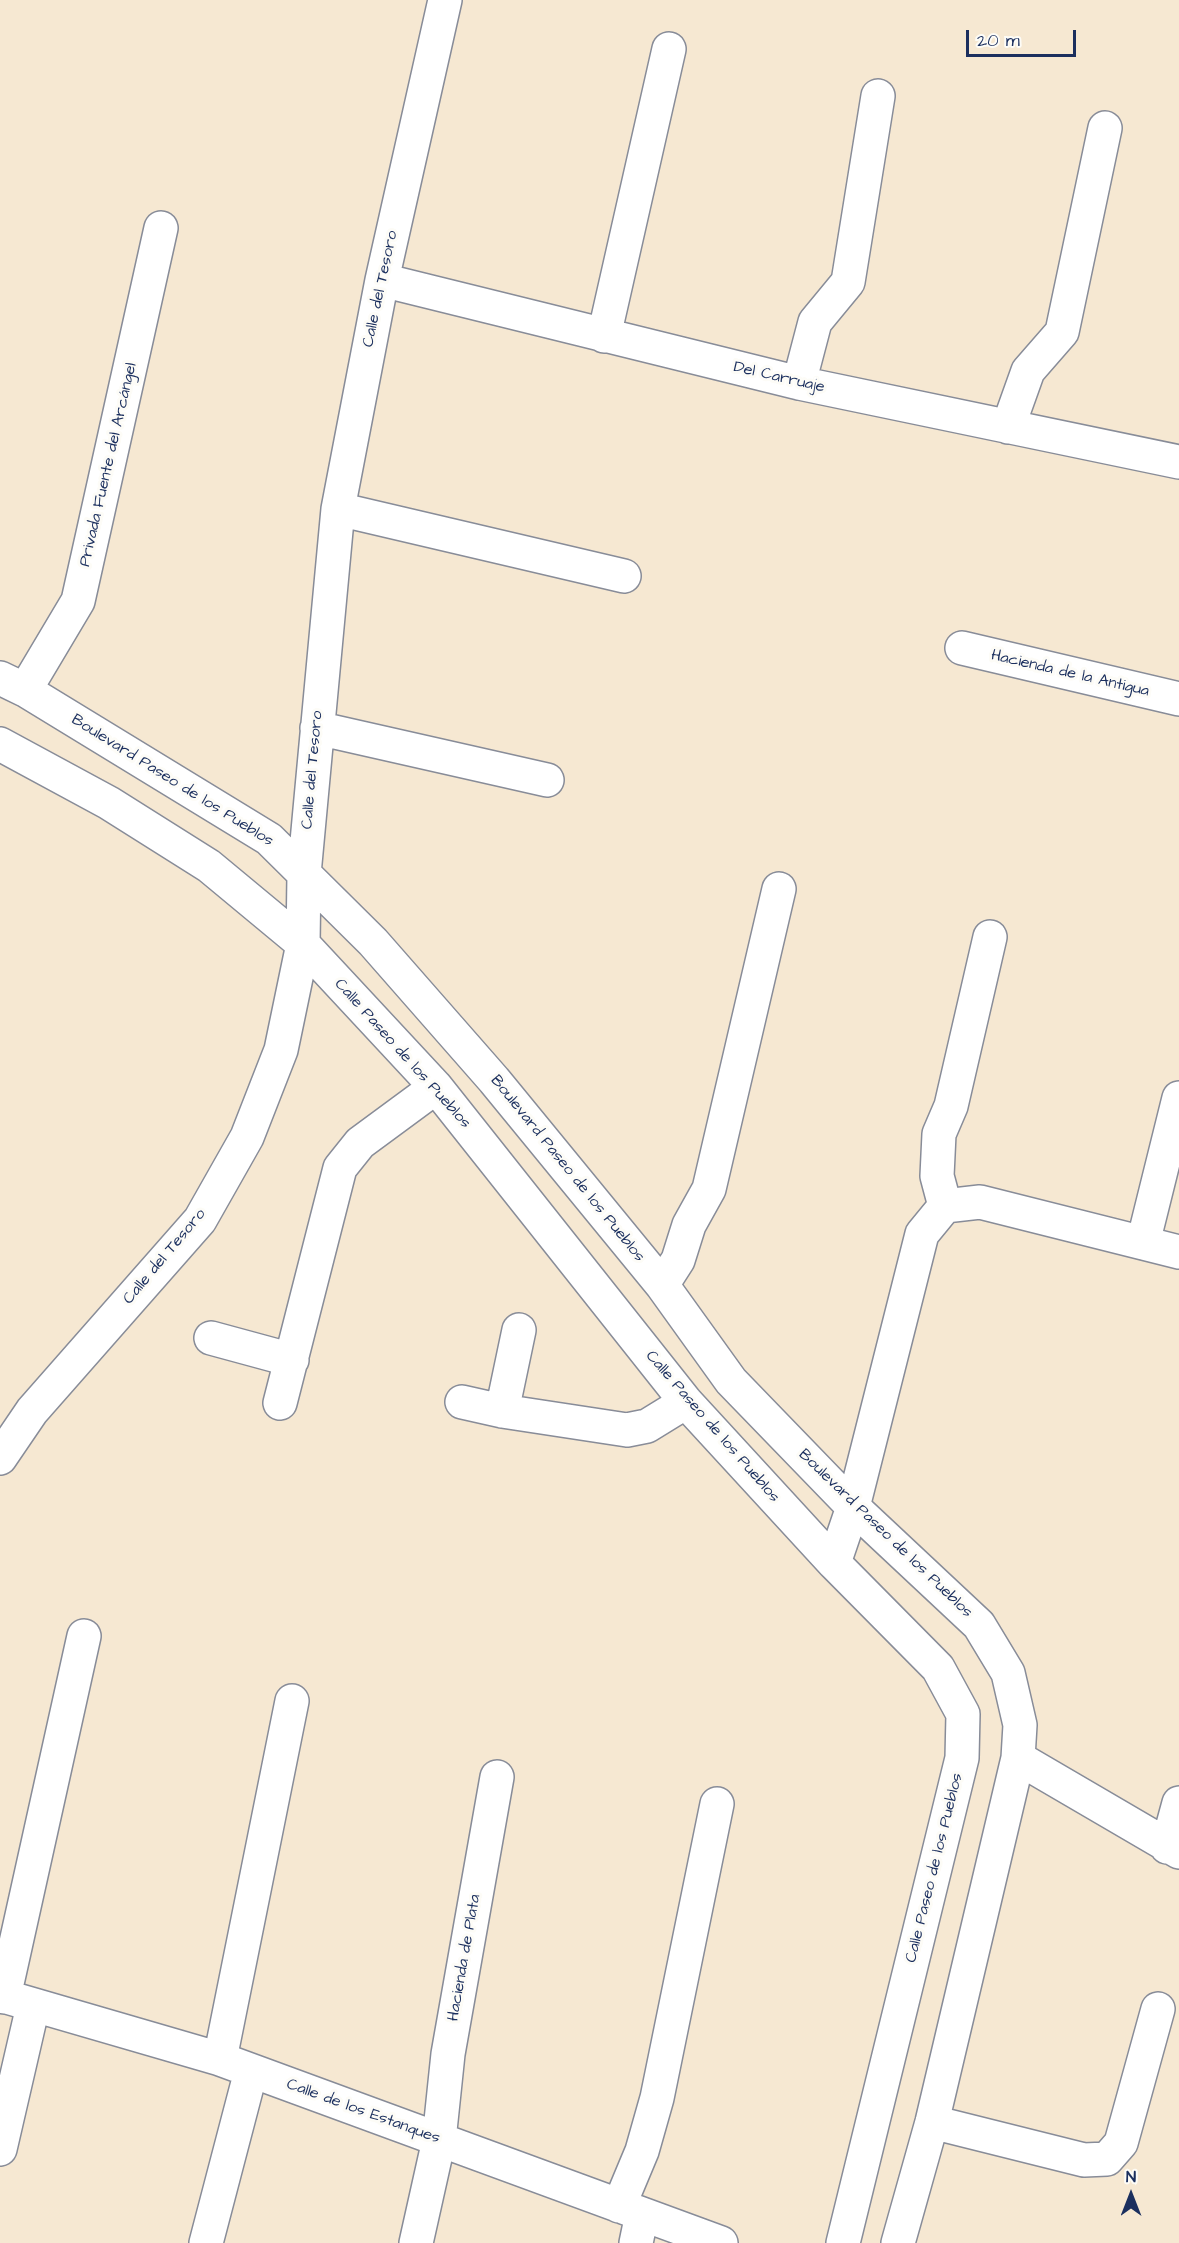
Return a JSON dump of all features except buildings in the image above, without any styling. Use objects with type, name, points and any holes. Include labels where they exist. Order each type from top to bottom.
[{"type":"street","name":"Calle del Tesoro","points":[[0,1458],[32,1411],[200,1220],[248,1137],[281,1050],[303,944],[304,874],[338,509],[382,280],[446,0]]},
{"type":"street","points":[[604,336],[669,49]]},
{"type":"street","points":[[799,383],[815,322],[848,282],[878,96]]},
{"type":"street","points":[[1008,427],[1028,371],[1062,332],[1105,128]]},
{"type":"street","name":"Privada Fuente del Arcángel","points":[[13,684],[78,601],[161,228]]},
{"type":"street","name":"Del Carruaje","points":[[382,280],[799,383],[1179,462]]},
{"type":"street","points":[[338,509],[624,576]]},
{"type":"street","name":"Hacienda de la Antigua","points":[[962,648],[1179,699]]},
{"type":"street","name":"Boulevard Paseo de los Pueblos","points":[[13,684],[269,839],[373,942],[494,1080],[662,1285],[731,1381],[853,1507],[979,1624],[1008,1673],[1020,1725],[1018,1758]]},
{"type":"street","points":[[316,728],[547,780]]},
{"type":"street","name":"Calle Paseo de los Pueblos","points":[[0,744],[109,803],[209,866],[303,944],[436,1087],[686,1402],[834,1563],[938,1668],[963,1714],[962,1758],[843,2243]]},
{"type":"street","points":[[662,1285],[678,1260],[689,1225],[709,1190],[779,889]]},
{"type":"street","points":[[945,1206],[937,1176],[939,1134],[951,1106],[990,937]]},
{"type":"street","points":[[280,1403],[340,1168],[360,1143],[436,1087]]},
{"type":"street","points":[[1143,1243],[1179,1098]]},
{"type":"street","points":[[834,1563],[853,1507],[922,1234],[945,1206],[980,1202],[1179,1252]]},
{"type":"street","points":[[502,1411],[519,1330]]},
{"type":"street","points":[[211,1338],[292,1360]]},
{"type":"street","points":[[462,1402],[502,1411],[627,1430],[647,1426],[686,1402]]},
{"type":"street","points":[[0,2149],[12,2000],[84,1636]]},
{"type":"street","points":[[220,2059],[292,1701]]},
{"type":"street","points":[[898,2243],[932,2122],[1018,1758],[1173,1850],[1179,1803]]},
{"type":"street","name":"Hacienda de Plata","points":[[416,2243],[439,2140],[448,2054],[497,1777]]},
{"type":"street","points":[[632,2221],[642,2151],[657,2098],[717,1804]]},
{"type":"street","name":"Calle de los Estanques","points":[[12,2000],[220,2059],[439,2140],[632,2221],[721,2243]]},
{"type":"street","points":[[932,2122],[1084,2160],[1107,2159],[1121,2143],[1158,2009]]},
{"type":"street","points":[[206,2243],[251,2071]]}]
